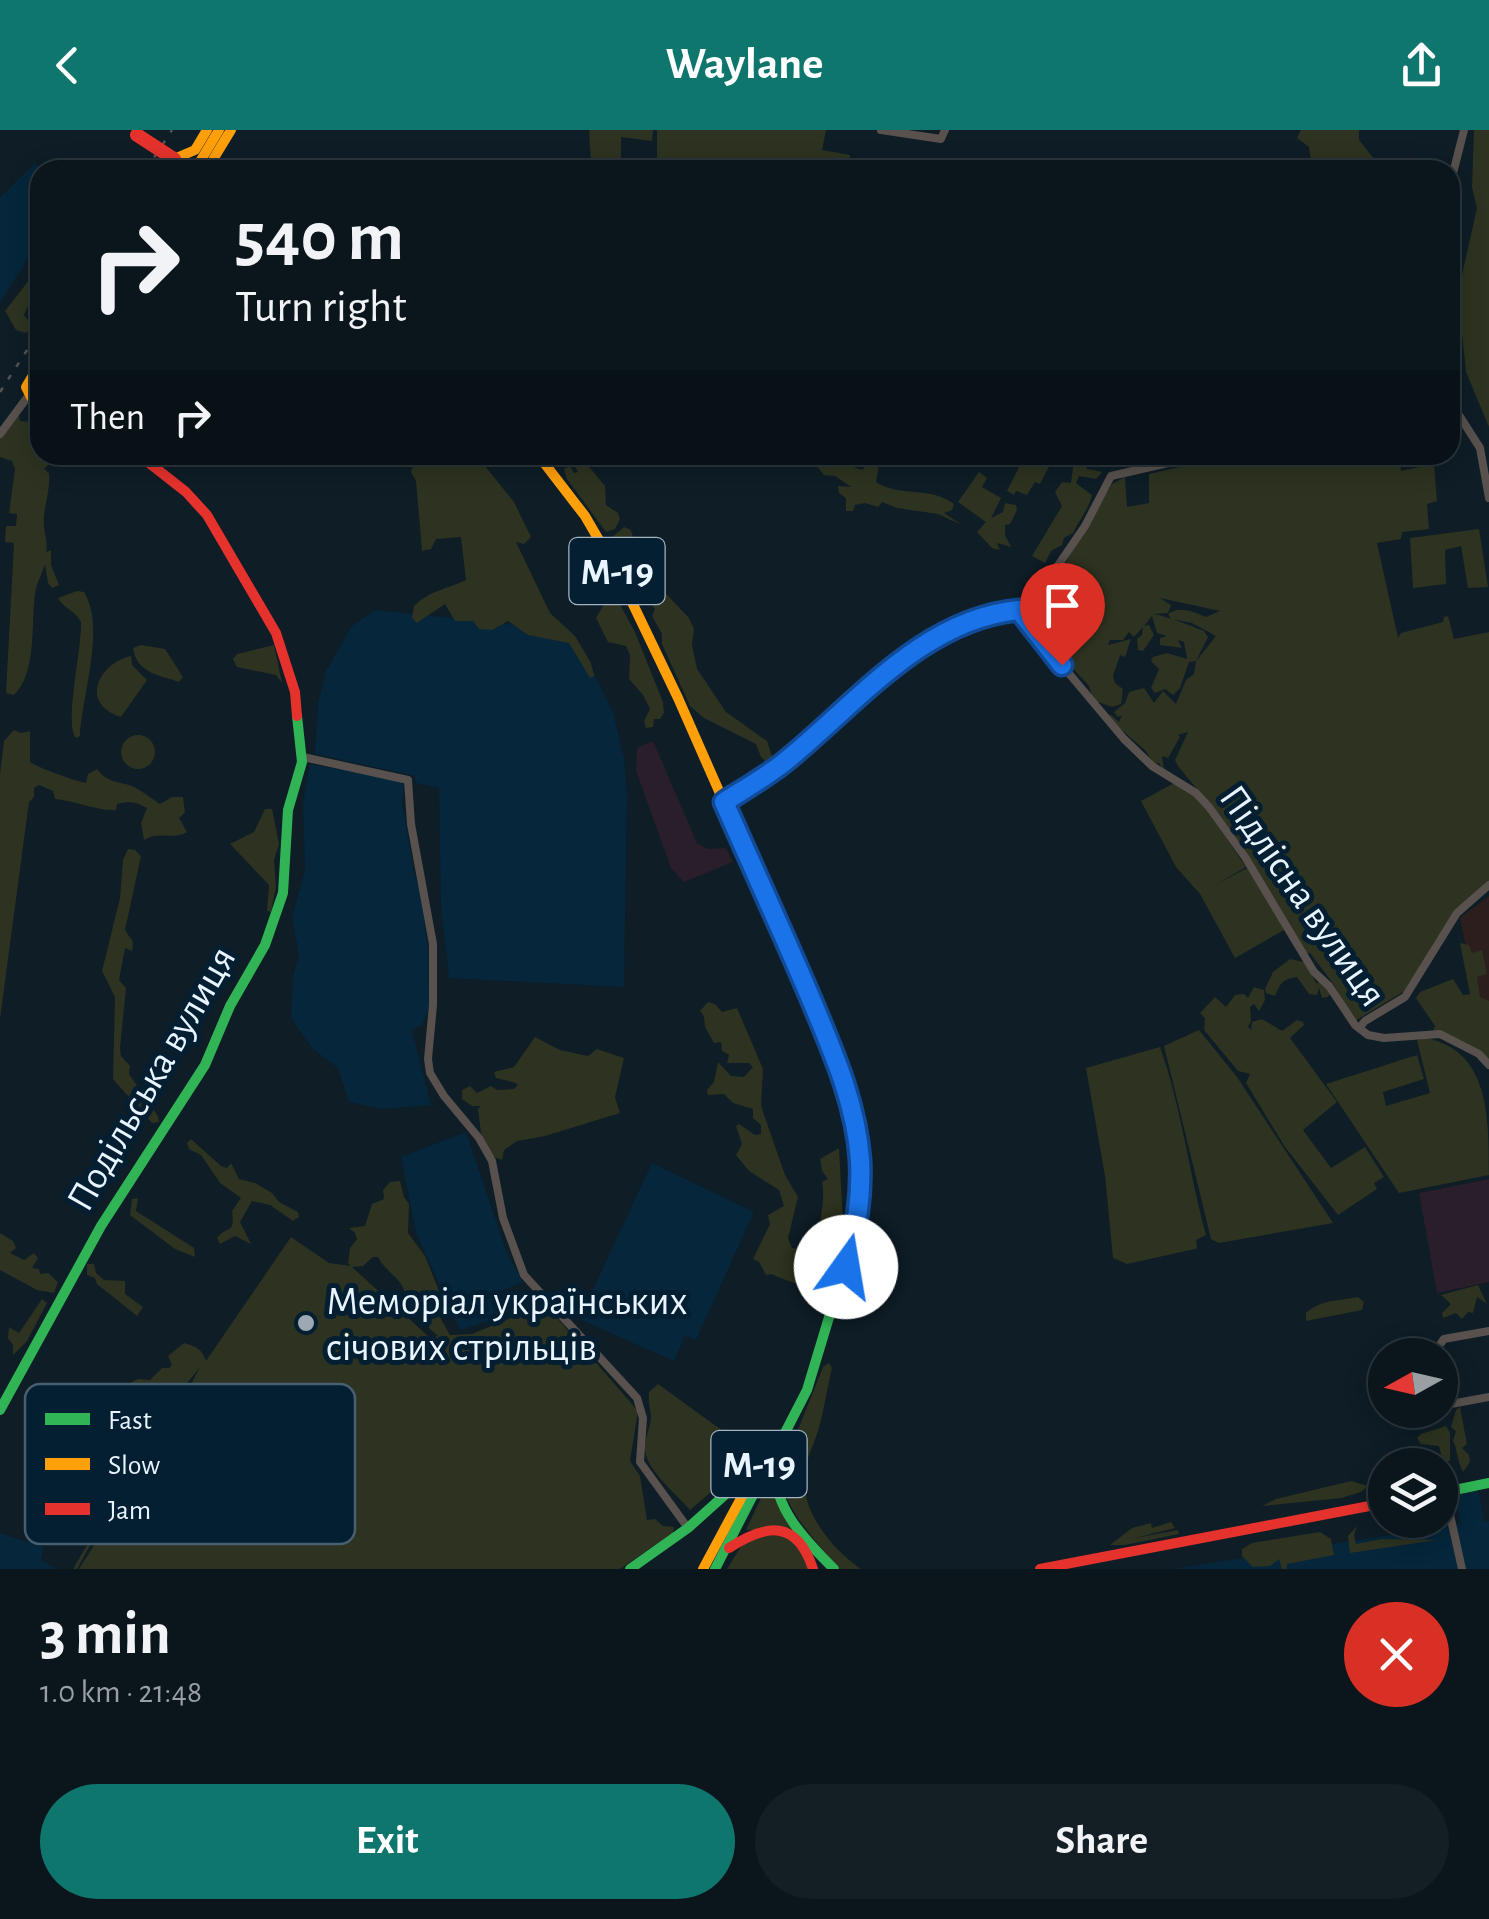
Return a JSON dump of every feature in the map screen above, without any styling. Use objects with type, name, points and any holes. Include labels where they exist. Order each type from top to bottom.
[{"type":"main road","points":[[189,160],[207,130]]},
{"type":"main road","points":[[191,160],[219,130]]},
{"type":"main road","points":[[214,160],[231,130]]},
{"type":"main road","points":[[134,132],[175,160]]},
{"type":"main road","name":"Подільська вулиця","points":[[0,1410],[100,1226],[205,1065],[230,1006],[265,945],[283,893],[288,810],[303,757],[295,692],[276,633],[208,515],[152,465]]},
{"type":"main road","name":"М-19","points":[[546,465],[584,516],[617,571],[839,1064],[858,1142],[860,1188],[856,1228],[807,1390],[778,1450],[775,1486],[804,1534],[834,1569]]},
{"type":"main road","name":"М-19","points":[[703,1569],[815,1359]]},
{"type":"main road","points":[[715,1569],[778,1450]]},
{"type":"main road","points":[[630,1569],[725,1498],[762,1460]]},
{"type":"main road","points":[[1458,1489],[1489,1483]]},
{"type":"main road","points":[[1040,1569],[1368,1507]]},
{"type":"main road","points":[[724,1552],[752,1532],[777,1529],[800,1541],[813,1569]]},
{"type":"street","points":[[881,130],[943,134]]},
{"type":"street","points":[[1456,160],[1464,130]]},
{"type":"street","points":[[0,434],[30,401]]},
{"type":"street","points":[[1460,423],[1480,448],[1489,498]]},
{"type":"street","points":[[724,802],[779,766],[880,679],[931,641],[966,624],[1019,610],[1035,599],[1085,526],[1111,476],[1159,465]]},
{"type":"street","name":"Підлісна вулиця","points":[[1019,610],[1124,740],[1152,766],[1196,793],[1209,807],[1260,881],[1314,972],[1359,1028],[1384,1038],[1440,1034],[1479,1054],[1489,1065]]},
{"type":"street","points":[[303,757],[408,780],[411,824],[433,944],[430,1073],[492,1161],[503,1218],[524,1274],[637,1398],[643,1418],[640,1462],[688,1528]]},
{"type":"street","points":[[1359,1028],[1404,997],[1457,913],[1489,885]]},
{"type":"street","points":[[1456,1338],[1489,1331]]},
{"type":"street","points":[[1458,1403],[1489,1398]]},
{"type":"street","points":[[1454,1538],[1462,1569]]},
{"type":"shaded area","points":[[30,168],[30,256],[0,302],[0,198]]},
{"type":"shaded area","points":[[376,610],[525,626],[576,637],[613,712],[624,758],[624,987],[449,978],[441,907],[439,788],[416,783],[415,776],[315,754],[318,703],[326,671],[352,626]]},
{"type":"shaded area","points":[[653,741],[697,843],[708,849],[726,848],[733,862],[684,882],[671,868],[636,771],[637,748]]},
{"type":"shaded area","points":[[310,764],[400,781],[404,786],[402,802],[428,948],[429,1008],[422,1025],[412,1030],[431,1105],[382,1109],[349,1102],[338,1068],[312,1048],[291,1018],[293,976],[299,955],[292,918],[305,870],[303,803]]},
{"type":"shaded area","points":[[1489,896],[1489,1056],[1460,918]]},
{"type":"shaded area","points":[[466,1132],[507,1253],[523,1282],[494,1294],[502,1317],[460,1330],[416,1233],[401,1157]]},
{"type":"shaded area","points":[[652,1163],[754,1212],[696,1340],[685,1336],[674,1361],[579,1319]]},
{"type":"shaded area","points":[[1489,1179],[1489,1282],[1437,1293],[1419,1193]]},
{"type":"shaded area","points":[[1477,1483],[1484,1521],[1489,1521],[1489,1569],[1172,1569],[1371,1538],[1458,1538],[1458,1486]]},
{"type":"shaded area","points":[[0,1533],[44,1547],[41,1560],[57,1569],[0,1569]]},
{"type":"green space","points":[[589,130],[653,130],[652,141],[621,137],[621,160],[591,160]]},
{"type":"green space","points":[[657,130],[826,130],[822,150],[850,155],[849,160],[657,160]]},
{"type":"green space","points":[[1301,130],[1359,130],[1359,140],[1375,160],[1311,160],[1309,147],[1297,138]]},
{"type":"green space","points":[[1474,130],[1489,130],[1489,427],[1466,372],[1460,314],[1460,284],[1477,208],[1472,187]]},
{"type":"green space","points":[[30,279],[30,302],[24,315],[30,331],[16,330],[5,311]]},
{"type":"green space","points":[[19,414],[20,421],[30,422],[30,465],[48,465],[44,469],[49,473],[44,520],[46,552],[51,550],[51,565],[59,585],[52,588],[48,583],[45,564],[35,594],[30,661],[14,695],[6,693],[14,543],[5,542],[6,526],[16,526],[17,514],[9,513],[15,469],[12,461],[0,457],[0,431]]},
{"type":"green space","points":[[413,465],[484,465],[514,502],[531,537],[524,544],[516,542],[550,613],[575,636],[594,676],[590,678],[569,643],[528,635],[508,621],[492,630],[479,629],[473,621],[455,621],[445,604],[417,623],[412,618],[414,606],[420,601],[466,580],[461,537],[436,539],[431,549],[422,551],[416,481],[411,472]]},
{"type":"green space","points":[[574,465],[587,465],[605,486],[606,505],[620,519],[615,529],[606,532],[567,479],[564,469],[570,466],[574,473],[578,472]]},
{"type":"green space","points":[[816,465],[850,465],[862,470],[867,465],[879,465],[876,482],[895,490],[944,498],[954,504],[952,510],[944,513],[962,525],[938,514],[882,502],[878,507],[865,503],[846,511],[846,498],[839,493],[838,486],[851,487],[835,476],[824,475]]},
{"type":"green space","points":[[1020,465],[1050,465],[1040,484],[1035,482],[1027,495],[1007,491]]},
{"type":"green space","points":[[1073,465],[1102,472],[1096,479],[1079,476],[1076,483],[1092,495],[1091,500],[1073,533],[1051,551],[1045,563],[1032,556],[1062,506],[1055,492],[1062,482],[1071,483]]},
{"type":"green space","points":[[1189,465],[1400,465],[1401,471],[1434,465],[1437,501],[1427,504],[1429,529],[1402,532],[1401,539],[1377,543],[1398,638],[1401,633],[1443,622],[1448,616],[1454,639],[1489,632],[1489,882],[1464,904],[1408,989],[1355,1021],[1332,982],[1310,953],[1306,954],[1210,805],[1178,766],[1175,760],[1188,732],[1178,735],[1168,758],[1162,756],[1164,770],[1159,763],[1153,764],[1146,751],[1109,719],[1110,714],[1119,722],[1122,715],[1118,717],[1114,712],[1125,703],[1129,692],[1144,688],[1154,703],[1163,691],[1176,704],[1186,680],[1194,674],[1196,661],[1189,662],[1180,688],[1173,695],[1165,689],[1155,693],[1151,688],[1159,669],[1151,661],[1167,653],[1187,659],[1184,642],[1178,640],[1182,648],[1160,645],[1160,638],[1167,636],[1157,633],[1152,616],[1144,626],[1149,625],[1154,635],[1143,651],[1138,650],[1137,639],[1143,627],[1134,637],[1129,632],[1123,640],[1110,640],[1108,645],[1131,639],[1113,676],[1123,689],[1121,704],[1112,707],[1093,700],[1089,686],[1032,624],[1028,613],[1052,586],[1112,484],[1125,477],[1127,507],[1149,503],[1149,474]],"holes":[[[1160,598],[1220,611],[1206,617],[1177,610],[1168,614],[1171,619],[1153,614],[1168,613],[1171,605]],[[1173,619],[1192,623],[1216,636],[1196,661],[1208,637],[1204,631]]]},
{"type":"green space","points":[[979,472],[987,478],[982,487],[1001,498],[991,518],[1003,512],[1005,503],[1016,505],[1010,524],[1005,525],[1011,547],[997,543],[1000,550],[992,548],[977,532],[986,522],[958,502]]},
{"type":"green space","points":[[624,527],[631,530],[652,579],[689,618],[694,629],[692,645],[697,669],[726,712],[767,741],[773,759],[768,763],[756,744],[704,718],[690,706],[662,644],[662,634],[652,616],[655,609],[645,596],[638,595],[611,538]]},
{"type":"green space","points":[[1479,529],[1488,587],[1468,588],[1461,546],[1445,550],[1446,584],[1413,588],[1410,538]]},
{"type":"green space","points":[[612,590],[635,632],[663,702],[664,713],[660,719],[654,719],[653,727],[646,728],[644,721],[650,709],[629,679],[630,655],[626,646],[608,642],[596,618]]},
{"type":"green space","points":[[84,592],[90,607],[93,642],[80,736],[76,738],[72,717],[81,622],[58,598]]},
{"type":"green space","points":[[141,645],[165,649],[183,677],[179,682],[144,668],[133,648]]},
{"type":"green space","points":[[274,645],[282,683],[276,675],[237,667],[233,659],[237,654]]},
{"type":"green space","points":[[131,656],[132,665],[147,680],[121,717],[100,703],[98,685],[109,667]]},
{"type":"green space","points":[[14,730],[30,731],[30,762],[49,771],[86,783],[88,774],[97,769],[108,779],[133,787],[160,804],[172,797],[183,797],[185,812],[179,818],[187,832],[144,840],[141,823],[147,808],[143,806],[125,803],[117,804],[116,810],[101,809],[55,799],[53,791],[39,785],[34,788],[0,1019],[0,774],[4,741]]},
{"type":"green space","points":[[138,735],[150,740],[155,752],[150,764],[138,769],[126,764],[121,752],[126,740]]},
{"type":"green space","points":[[1176,782],[1200,799],[1246,867],[1215,885],[1247,868],[1286,929],[1235,958],[1200,894],[1176,867],[1141,801]]},
{"type":"green space","points":[[265,809],[272,809],[279,844],[274,860],[276,887],[271,912],[267,911],[269,885],[230,844],[254,832]]},
{"type":"green space","points":[[128,849],[141,856],[125,930],[133,942],[132,951],[125,948],[119,980],[126,988],[120,1048],[121,1056],[130,1066],[129,1074],[158,1116],[159,1122],[152,1123],[113,1079],[115,997],[102,971]]},
{"type":"green space","points":[[1460,943],[1469,945],[1472,953],[1482,950],[1487,974],[1477,977],[1480,997],[1489,1001],[1489,1059],[1432,1033],[1435,1026],[1416,998],[1420,992],[1453,979],[1463,995],[1470,994]]},
{"type":"green space","points":[[1290,959],[1304,962],[1317,984],[1320,979],[1330,994],[1328,997],[1322,998],[1319,988],[1317,995],[1309,994],[1297,977],[1282,983],[1275,996],[1266,993],[1273,972]]},
{"type":"green space","points":[[1254,987],[1264,990],[1265,1000],[1259,1011],[1254,1004],[1250,1007],[1248,1027],[1251,1030],[1252,1022],[1262,1019],[1282,1031],[1297,1020],[1303,1022],[1290,1038],[1337,1102],[1303,1130],[1331,1168],[1365,1147],[1384,1177],[1374,1183],[1377,1189],[1338,1215],[1285,1147],[1246,1083],[1250,1074],[1238,1071],[1204,1030],[1205,1018],[1200,1013],[1215,997],[1226,1007],[1235,995],[1248,998]]},
{"type":"green space","points":[[708,1002],[722,1012],[737,1008],[763,1069],[761,1106],[785,1175],[798,1197],[788,1238],[792,1248],[815,1249],[821,1259],[821,1294],[766,1275],[753,1259],[770,1224],[768,1215],[784,1206],[779,1190],[749,1171],[736,1155],[742,1144],[736,1126],[761,1134],[753,1109],[733,1103],[724,1094],[708,1095],[718,1062],[731,1076],[744,1077],[753,1067],[749,1063],[727,1063],[729,1055],[722,1051],[721,1042],[714,1043],[700,1011]]},
{"type":"green space","points":[[1199,1030],[1237,1077],[1333,1223],[1219,1243],[1211,1239],[1164,1046]]},
{"type":"green space","points":[[535,1037],[560,1050],[588,1056],[597,1049],[624,1058],[615,1097],[620,1113],[517,1141],[504,1150],[502,1160],[492,1156],[481,1133],[481,1106],[472,1106],[462,1099],[462,1090],[470,1086],[477,1093],[491,1086],[497,1090],[514,1089],[516,1083],[496,1078],[494,1072],[514,1067]]},
{"type":"green space","points":[[1426,1038],[1447,1045],[1474,1071],[1486,1109],[1489,1175],[1399,1193],[1326,1084],[1417,1055],[1424,1079],[1383,1092],[1386,1106],[1430,1093],[1417,1040]]},
{"type":"green space","points":[[1160,1047],[1206,1235],[1196,1240],[1195,1249],[1127,1264],[1113,1258],[1105,1176],[1086,1068]]},
{"type":"green space","points":[[191,1139],[221,1166],[227,1168],[231,1163],[239,1179],[272,1193],[279,1202],[298,1212],[299,1217],[293,1221],[270,1205],[252,1201],[240,1222],[251,1244],[235,1236],[220,1244],[217,1238],[231,1227],[232,1211],[241,1198],[220,1183],[201,1155],[189,1149],[187,1143]]},
{"type":"green space","points":[[839,1148],[843,1222],[832,1256],[821,1254],[819,1246],[822,1182],[828,1179],[820,1159]]},
{"type":"green space","points":[[400,1181],[409,1204],[408,1233],[425,1256],[442,1298],[441,1319],[450,1335],[472,1334],[545,1304],[638,1411],[630,1461],[640,1476],[647,1520],[674,1527],[673,1533],[620,1569],[79,1569],[95,1544],[355,1544],[355,1384],[191,1384],[200,1367],[186,1384],[128,1384],[138,1379],[150,1380],[162,1368],[169,1368],[172,1365],[168,1356],[184,1343],[198,1349],[206,1361],[291,1237],[329,1263],[351,1266],[350,1248],[357,1239],[349,1228],[365,1226],[372,1204],[384,1199],[383,1190],[390,1182]],"holes":[[[373,1257],[378,1257],[401,1284],[415,1312],[428,1312],[429,1328],[438,1336],[429,1337],[352,1267],[363,1266]]]},
{"type":"green space","points":[[138,1198],[136,1211],[194,1248],[195,1257],[175,1249],[130,1215],[132,1199]]},
{"type":"green space","points":[[0,1233],[13,1241],[16,1248],[10,1253],[24,1260],[34,1253],[38,1258],[32,1268],[39,1269],[40,1274],[48,1273],[58,1282],[54,1293],[37,1290],[0,1270]]},
{"type":"green space","points":[[87,1264],[94,1264],[96,1273],[104,1280],[125,1281],[125,1294],[143,1307],[137,1316],[87,1275]]},
{"type":"green space","points":[[1478,1285],[1487,1304],[1477,1297],[1473,1313],[1468,1312],[1462,1319],[1456,1313],[1443,1318],[1442,1313],[1451,1304],[1441,1295]]},
{"type":"green space","points":[[1358,1297],[1364,1302],[1362,1310],[1306,1321],[1306,1313],[1318,1305]]},
{"type":"green space","points":[[42,1299],[47,1303],[27,1341],[13,1355],[9,1327],[19,1333]]},
{"type":"green space","points":[[829,1363],[832,1368],[806,1466],[805,1491],[821,1529],[861,1569],[840,1569],[831,1559],[796,1515],[779,1477],[823,1367]]},
{"type":"green space","points":[[658,1384],[745,1447],[742,1461],[728,1467],[725,1480],[690,1510],[655,1472],[646,1455],[651,1416],[649,1392]]},
{"type":"green space","points":[[1458,1408],[1467,1444],[1462,1448],[1470,1462],[1463,1472],[1453,1441]]},
{"type":"green space","points":[[1447,1428],[1450,1448],[1421,1444],[1417,1438]]},
{"type":"green space","points":[[1351,1481],[1368,1486],[1341,1498],[1262,1506]]},
{"type":"green space","points":[[767,1485],[793,1529],[746,1530]]},
{"type":"green space","points":[[1171,1522],[1175,1528],[1135,1538],[1178,1530],[1179,1534],[1110,1545],[1132,1528],[1151,1523],[1152,1528]]},
{"type":"green space","points":[[1357,1526],[1356,1544],[1382,1539],[1437,1540],[1350,1553],[1348,1536]]},
{"type":"green space","points":[[779,1532],[798,1546],[810,1569],[727,1569],[745,1540]]},
{"type":"green space","points":[[1320,1532],[1331,1539],[1334,1555],[1287,1564],[1287,1569],[1282,1569],[1279,1559],[1270,1566],[1253,1567],[1242,1556],[1242,1549],[1252,1543]]},
{"type":"green space","points":[[88,1544],[91,1544],[77,1569],[73,1569]]},
{"type":"railway","points":[[152,160],[172,130]]},
{"type":"railway","points":[[0,392],[30,346]]},
{"type":"traffic: fast","points":[[0,1410],[101,1226],[205,1065],[230,1006],[265,945],[283,893],[288,810],[302,762],[297,716]]},
{"type":"traffic: fast","points":[[715,1569],[807,1390],[856,1228],[860,1188],[857,1140],[839,1064],[748,857]]},
{"type":"traffic: fast","points":[[776,1460],[778,1492],[791,1520],[834,1569]]},
{"type":"traffic: fast","points":[[630,1569],[688,1528],[747,1475]]},
{"type":"traffic: fast","points":[[1458,1489],[1489,1483]]},
{"type":"traffic: slow","points":[[174,160],[195,150],[207,130]]},
{"type":"traffic: slow","points":[[201,160],[219,130]]},
{"type":"traffic: slow","points":[[214,160],[231,130]]},
{"type":"traffic: slow","points":[[30,380],[26,387],[30,395]]},
{"type":"traffic: slow","points":[[546,465],[585,516],[617,571],[748,857]]},
{"type":"traffic: slow","points":[[703,1569],[768,1448]]},
{"type":"traffic: jam","points":[[137,135],[174,159]]},
{"type":"traffic: jam","points":[[152,465],[207,515],[276,633],[295,692],[297,716]]},
{"type":"traffic: jam","points":[[1040,1569],[1368,1506]]},
{"type":"traffic: jam","points":[[729,1548],[756,1534],[779,1531],[798,1542],[813,1569]]},
{"type":"place","name":"Меморіал українських січових стрільців","points":[[306,1323]]},
{"type":"route","points":[[846,1267],[859,1214],[860,1188],[858,1142],[847,1092],[802,976],[724,802],[779,766],[908,656],[966,624],[1019,610],[1062,665]]}]
